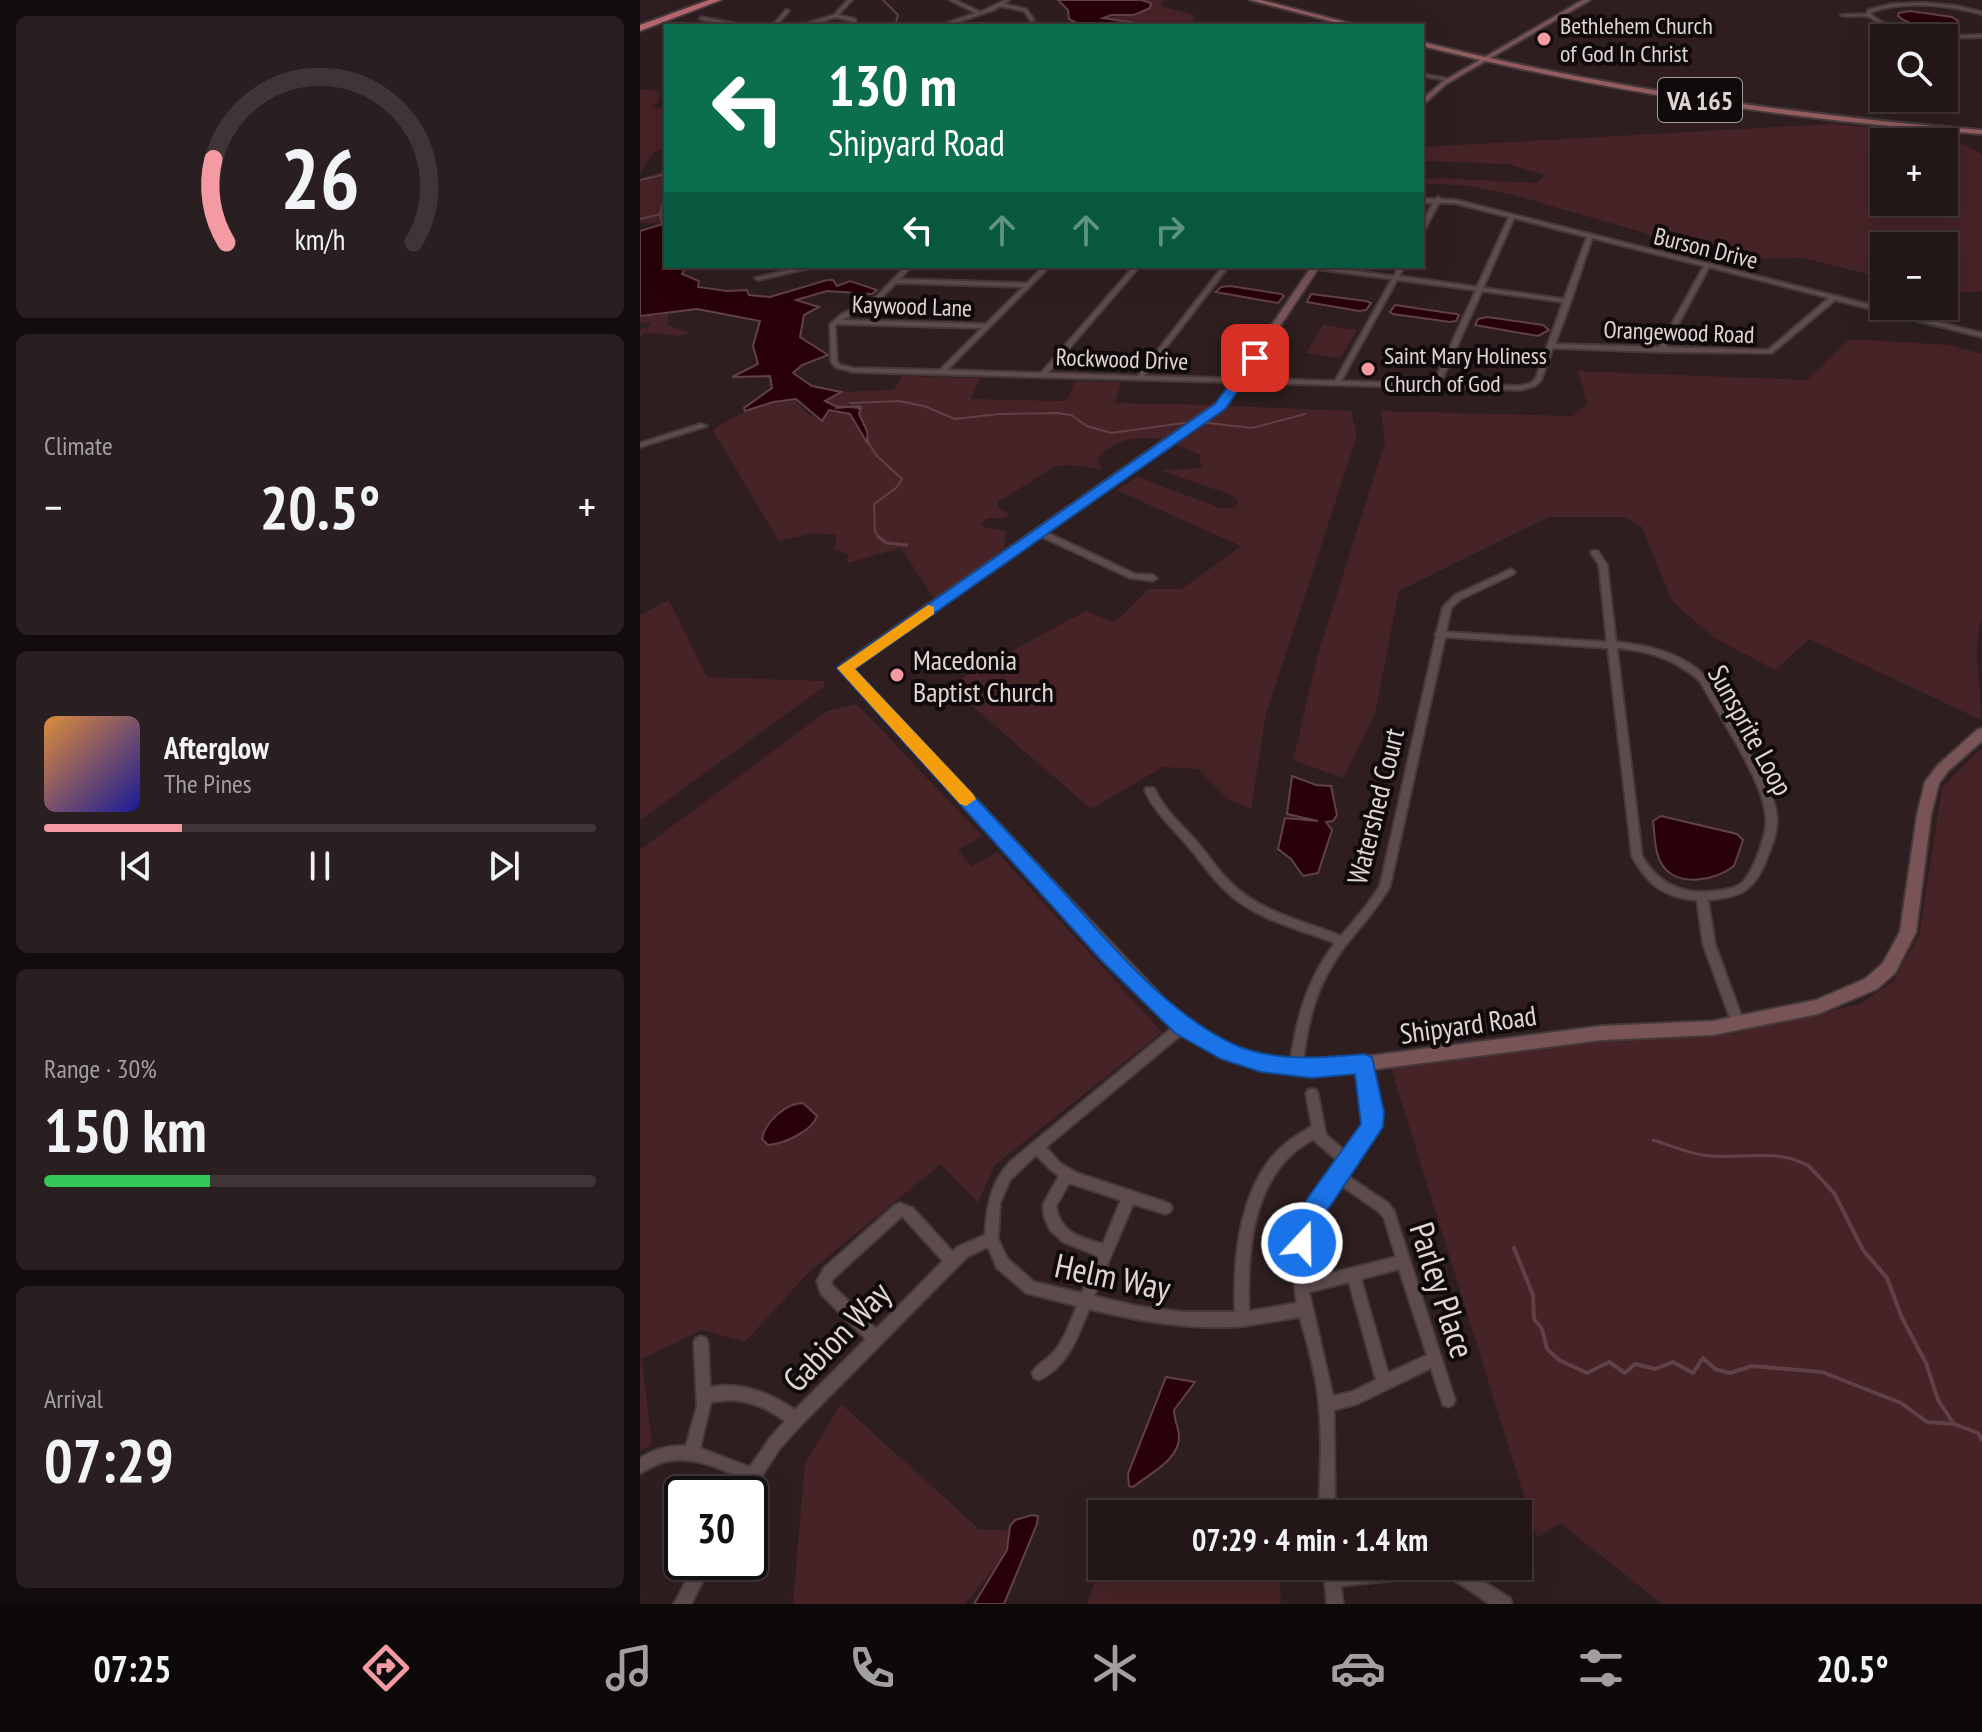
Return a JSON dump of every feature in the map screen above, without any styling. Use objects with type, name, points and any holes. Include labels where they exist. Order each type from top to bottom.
[{"type":"highway","points":[[640,24],[690,0]]},
{"type":"highway","points":[[640,24],[705,0]]},
{"type":"highway","points":[[640,24],[717,0]]},
{"type":"main road","points":[[1253,0],[1349,24]]},
{"type":"main road","points":[[1265,0],[1358,24]]},
{"type":"main road","name":"VA 165","points":[[1424,44],[1653,93],[1758,109],[1982,130]]},
{"type":"street","points":[[835,16],[850,0]]},
{"type":"street","points":[[952,0],[979,13]]},
{"type":"street","points":[[947,24],[1001,5],[1007,0]]},
{"type":"street","points":[[1424,102],[1450,80],[1587,0]]},
{"type":"street","points":[[1867,0],[1879,4]]},
{"type":"street","points":[[1869,15],[1872,7],[1879,4],[1915,0],[1957,5],[1982,13]]},
{"type":"street","points":[[1957,5],[1965,2]]},
{"type":"street","points":[[1001,5],[1025,10],[1032,20]]},
{"type":"street","points":[[776,24],[787,11]]},
{"type":"street","points":[[1843,15],[1869,15],[1883,24]]},
{"type":"street","points":[[808,24],[835,16],[853,19],[856,24]]},
{"type":"street","points":[[701,18],[732,24]]},
{"type":"street","points":[[1958,36],[1982,36]]},
{"type":"street","points":[[1424,75],[1450,80]]},
{"type":"street","points":[[1424,225],[1438,199]]},
{"type":"street","name":"Burson Drive","points":[[1424,201],[1438,199],[1982,335]]},
{"type":"street","points":[[1436,385],[1512,217]]},
{"type":"street","name":"Rockwood Drive","points":[[835,322],[832,328],[834,361],[837,366],[847,369],[1530,386],[1538,381],[1589,238]]},
{"type":"street","points":[[1661,350],[1706,267]]},
{"type":"street","points":[[758,278],[806,268]]},
{"type":"street","points":[[835,322],[876,300],[907,268]]},
{"type":"street","points":[[942,372],[1045,268]]},
{"type":"street","points":[[1043,375],[1135,268]]},
{"type":"street","points":[[1140,377],[1224,268]]},
{"type":"street","points":[[1153,578],[1133,576],[1041,533],[1220,407],[1314,268]]},
{"type":"street","points":[[1322,268],[1568,301]]},
{"type":"street","points":[[1337,383],[1401,268]]},
{"type":"street","points":[[895,281],[1029,285]]},
{"type":"street","name":"Orangewood Road","points":[[1551,346],[1773,352],[1833,298]]},
{"type":"street","name":"Kaywood Lane","points":[[835,322],[988,326]]},
{"type":"street","points":[[640,445],[703,426]]},
{"type":"street","name":"Shipyard Road","points":[[1041,533],[845,668],[1108,953],[1183,1026],[1236,1055],[1296,1068],[1364,1063],[1601,1033],[1689,1030],[1738,1023],[1837,1000],[1871,984],[1889,968],[1908,932],[1928,793],[1938,774],[1982,733]]},
{"type":"street","points":[[1595,553],[1603,565],[1637,856],[1651,880],[1682,896],[1702,898],[1709,944],[1738,1023]]},
{"type":"street","name":"Watershed Court","points":[[1296,1068],[1304,1011],[1311,989],[1385,886],[1447,607],[1467,592],[1511,572]]},
{"type":"street","name":"Sunsprite Loop","points":[[1439,634],[1612,645],[1664,653],[1703,679],[1765,794],[1772,823],[1755,876],[1740,889],[1702,898]]},
{"type":"street","points":[[1150,791],[1158,811],[1189,839],[1220,880],[1237,895],[1260,908],[1343,941]]},
{"type":"street","points":[[991,1239],[991,1215],[998,1190],[1015,1165],[1183,1026]]},
{"type":"street","points":[[1327,1500],[1327,1404],[1300,1288],[1300,1259],[1305,1229],[1315,1207],[1368,1135],[1374,1120],[1364,1063]]},
{"type":"street","points":[[1312,1094],[1317,1130],[1325,1144],[1348,1161]]},
{"type":"street","points":[[1242,1319],[1242,1251],[1255,1202],[1269,1175],[1295,1142],[1317,1130]]},
{"type":"street","points":[[1036,1146],[1067,1175],[1165,1208]]},
{"type":"street","points":[[1067,1175],[1049,1205],[1057,1230],[1067,1240],[1106,1252]]},
{"type":"street","name":"Parley Place","points":[[1337,1176],[1386,1211],[1448,1400]]},
{"type":"street","points":[[1039,1373],[1062,1353],[1129,1197]]},
{"type":"street","points":[[876,1339],[826,1289],[824,1281],[829,1273],[900,1209],[908,1212],[952,1261]]},
{"type":"street","name":"Helm Way","points":[[991,1239],[1002,1263],[1022,1283],[1042,1292],[1085,1302],[1159,1317],[1242,1319],[1305,1309]]},
{"type":"street","name":"Gabion Way","points":[[753,1475],[796,1420],[952,1261],[973,1245],[991,1239]]},
{"type":"street","points":[[1300,1288],[1404,1261]]},
{"type":"street","points":[[1353,1274],[1384,1383]]},
{"type":"street","points":[[692,1452],[702,1418],[704,1396],[701,1343]]},
{"type":"street","points":[[1327,1404],[1352,1399],[1435,1358]]},
{"type":"street","points":[[704,1396],[737,1391],[771,1403],[796,1420]]},
{"type":"street","points":[[640,1466],[669,1451],[692,1452],[753,1475]]},
{"type":"street","points":[[682,1604],[695,1580]]},
{"type":"street","points":[[1333,1580],[1335,1604]]},
{"type":"street","points":[[1468,1580],[1504,1604]]},
{"type":"shaded area","points":[[1058,0],[1141,0],[1151,3],[1150,8],[1134,15],[1103,18],[1142,24],[1079,24],[1069,19],[1068,10]]},
{"type":"shaded area","points":[[1141,0],[1163,0],[1162,6],[1194,15],[1192,22],[1203,24],[1142,24],[1102,18],[1134,15],[1149,9],[1151,3]]},
{"type":"shaded area","points":[[1910,11],[1952,17],[1958,21],[1957,24],[1914,24],[1898,16]]},
{"type":"shaded area","points":[[640,90],[654,90],[660,94],[659,102],[653,106],[664,109],[664,149],[653,153],[640,172]]},
{"type":"shaded area","points":[[1831,124],[1870,128],[1870,216],[1958,216],[1958,143],[1982,155],[1982,291],[1958,291],[1958,232],[1870,232],[1870,275],[1802,258],[1753,259],[1692,240],[1655,236],[1514,195],[1464,185],[1424,184],[1424,179],[1436,178],[1538,183],[1545,175],[1507,164],[1424,161],[1424,147]]},
{"type":"shaded area","points":[[664,163],[664,223],[640,223],[640,179],[663,171]]},
{"type":"shaded area","points":[[664,224],[664,268],[693,268],[684,270],[682,274],[699,281],[698,287],[747,290],[749,295],[770,297],[833,280],[837,286],[850,281],[877,290],[872,294],[827,291],[796,300],[819,307],[804,315],[800,337],[828,355],[802,365],[793,373],[812,386],[841,392],[825,401],[835,406],[861,408],[859,414],[867,431],[868,444],[850,414],[829,410],[822,421],[796,399],[745,411],[744,408],[772,388],[770,376],[732,377],[758,364],[753,346],[760,321],[697,309],[640,316],[640,231]]},
{"type":"shaded area","points":[[1221,287],[1284,296],[1278,303],[1216,292]]},
{"type":"shaded area","points":[[1311,294],[1371,303],[1366,310],[1359,311],[1307,302]]},
{"type":"shaded area","points":[[1395,305],[1459,315],[1456,321],[1450,322],[1393,314],[1390,312]]},
{"type":"shaded area","points":[[671,312],[682,313],[668,314],[668,325],[690,333],[679,336],[644,333],[640,338],[640,329],[649,327],[650,323],[640,323],[640,316]]},
{"type":"shaded area","points":[[1487,317],[1543,325],[1549,330],[1538,336],[1475,325],[1478,319]]},
{"type":"shaded area","points":[[1323,325],[1357,330],[1340,358],[1306,353]]},
{"type":"shaded area","points":[[1850,339],[1950,345],[1982,354],[1982,618],[1977,644],[1981,720],[1809,639],[1775,670],[1713,637],[1672,601],[1642,527],[1625,517],[1549,517],[1399,591],[1375,713],[1343,778],[1293,760],[1318,654],[1385,442],[1381,411],[1573,416],[1587,403],[1578,371],[1807,380]]},
{"type":"shaded area","points":[[902,376],[980,378],[971,399],[1063,401],[1070,396],[1074,382],[1121,382],[1115,403],[1212,405],[1210,411],[1166,440],[1137,438],[1112,446],[1097,458],[1102,470],[1073,465],[1056,466],[998,502],[998,507],[1010,515],[1006,518],[987,518],[980,526],[1006,531],[1004,548],[935,600],[901,548],[847,563],[848,554],[834,549],[837,535],[815,533],[779,541],[713,430],[752,409],[796,401],[808,414],[821,421],[828,410],[850,414],[867,443],[867,431],[859,414],[824,401],[841,392],[894,390]]},
{"type":"shaded area","points":[[1228,406],[1351,411],[1357,436],[1266,714],[1251,809],[1229,800],[1198,769],[1163,767],[1091,809],[948,685],[1086,611],[1114,623],[1149,589],[1182,589],[1241,546],[1116,490],[1137,477],[1221,508],[1233,508],[1239,502],[1234,496],[1160,470],[1204,468],[1199,462],[1201,455],[1175,444]]},
{"type":"shaded area","points":[[669,600],[707,677],[824,681],[825,686],[640,820],[640,615]]},
{"type":"shaded area","points":[[857,704],[982,836],[958,850],[972,867],[997,852],[1162,1032],[995,1165],[978,1203],[941,1164],[809,1272],[745,1342],[702,1330],[642,1359],[652,1444],[640,1451],[640,850],[827,711]],"holes":[[[787,1107],[811,1127],[796,1134],[764,1129]]]},
{"type":"shaded area","points":[[1982,747],[1982,1604],[1662,1604],[1560,1523],[1537,1538],[1532,1522],[1532,1500],[1525,1500],[1391,1068],[1619,1039],[1731,1034],[1860,1004],[1894,981],[1919,935],[1942,788]]},
{"type":"shaded area","points":[[1292,776],[1316,785],[1331,786],[1337,815],[1333,821],[1326,822],[1332,830],[1318,873],[1303,876],[1291,859],[1278,849],[1285,818],[1318,821],[1287,814]]},
{"type":"shaded area","points":[[1661,816],[1737,834],[1743,840],[1734,866],[1718,875],[1698,880],[1670,873],[1660,861],[1655,844],[1653,821]]},
{"type":"shaded area","points":[[803,1103],[817,1116],[814,1122],[797,1136],[768,1145],[762,1139],[772,1120],[790,1106]]},
{"type":"shaded area","points":[[1166,1377],[1195,1382],[1174,1410],[1178,1444],[1163,1465],[1133,1487],[1129,1486],[1128,1474]]},
{"type":"shaded area","points":[[841,1404],[979,1529],[1015,1531],[1001,1559],[965,1604],[793,1604],[805,1463]]},
{"type":"shaded area","points":[[1038,1516],[1037,1524],[1004,1604],[974,1604],[1007,1550],[1010,1526],[1015,1520]]},
{"type":"shaded area","points":[[1095,1580],[1280,1580],[1281,1604],[1087,1604]]},
{"type":"waterway","points":[[883,0],[898,15],[896,24]]},
{"type":"waterway","points":[[640,180],[664,174]]},
{"type":"waterway","points":[[660,214],[664,199]]},
{"type":"waterway","points":[[660,214],[664,213]]},
{"type":"waterway","points":[[640,219],[660,214]]},
{"type":"waterway","points":[[660,214],[663,227]]},
{"type":"waterway","points":[[850,403],[899,401],[924,406],[955,419],[999,414],[1057,413],[1071,415],[1087,426],[1111,433],[1191,422]]},
{"type":"waterway","points":[[836,408],[860,406],[859,409]]},
{"type":"waterway","points":[[1200,422],[1252,428],[1305,414]]},
{"type":"waterway","points":[[866,439],[877,456],[902,479],[896,488],[874,504],[875,531],[879,538]]},
{"type":"waterway","points":[[879,538],[887,543],[907,545]]},
{"type":"waterway","points":[[1653,1140],[1702,1155],[1785,1157],[1810,1167]]},
{"type":"waterway","points":[[1810,1167],[1834,1193],[1863,1250],[1887,1278],[1902,1318],[1926,1363],[1938,1400],[1954,1424]]},
{"type":"waterway","points":[[1514,1248],[1533,1295],[1534,1319],[1542,1329],[1547,1349],[1559,1360],[1587,1373],[1609,1362],[1625,1373],[1635,1364],[1655,1369],[1673,1362],[1693,1373],[1703,1358],[1715,1369],[1730,1373],[1752,1366],[1822,1372],[1901,1403],[1927,1422],[1954,1424]]},
{"type":"waterway","points":[[1954,1424],[1978,1433],[1982,1440]]},
{"type":"slow traffic","points":[[928,610],[845,668],[966,799]]},
{"type":"place","name":"Bethlehem Church of God In Christ","points":[[1544,39]]},
{"type":"place","name":"Saint Mary Holiness Church of God","points":[[1368,369]]},
{"type":"place","name":"Macedonia Baptist Church","points":[[897,675]]},
{"type":"route","points":[[1255,358],[1220,407],[845,668],[1108,953],[1183,1026],[1228,1052],[1261,1062],[1296,1068],[1329,1068],[1364,1063],[1374,1120],[1372,1127],[1315,1207],[1302,1243]]}]
